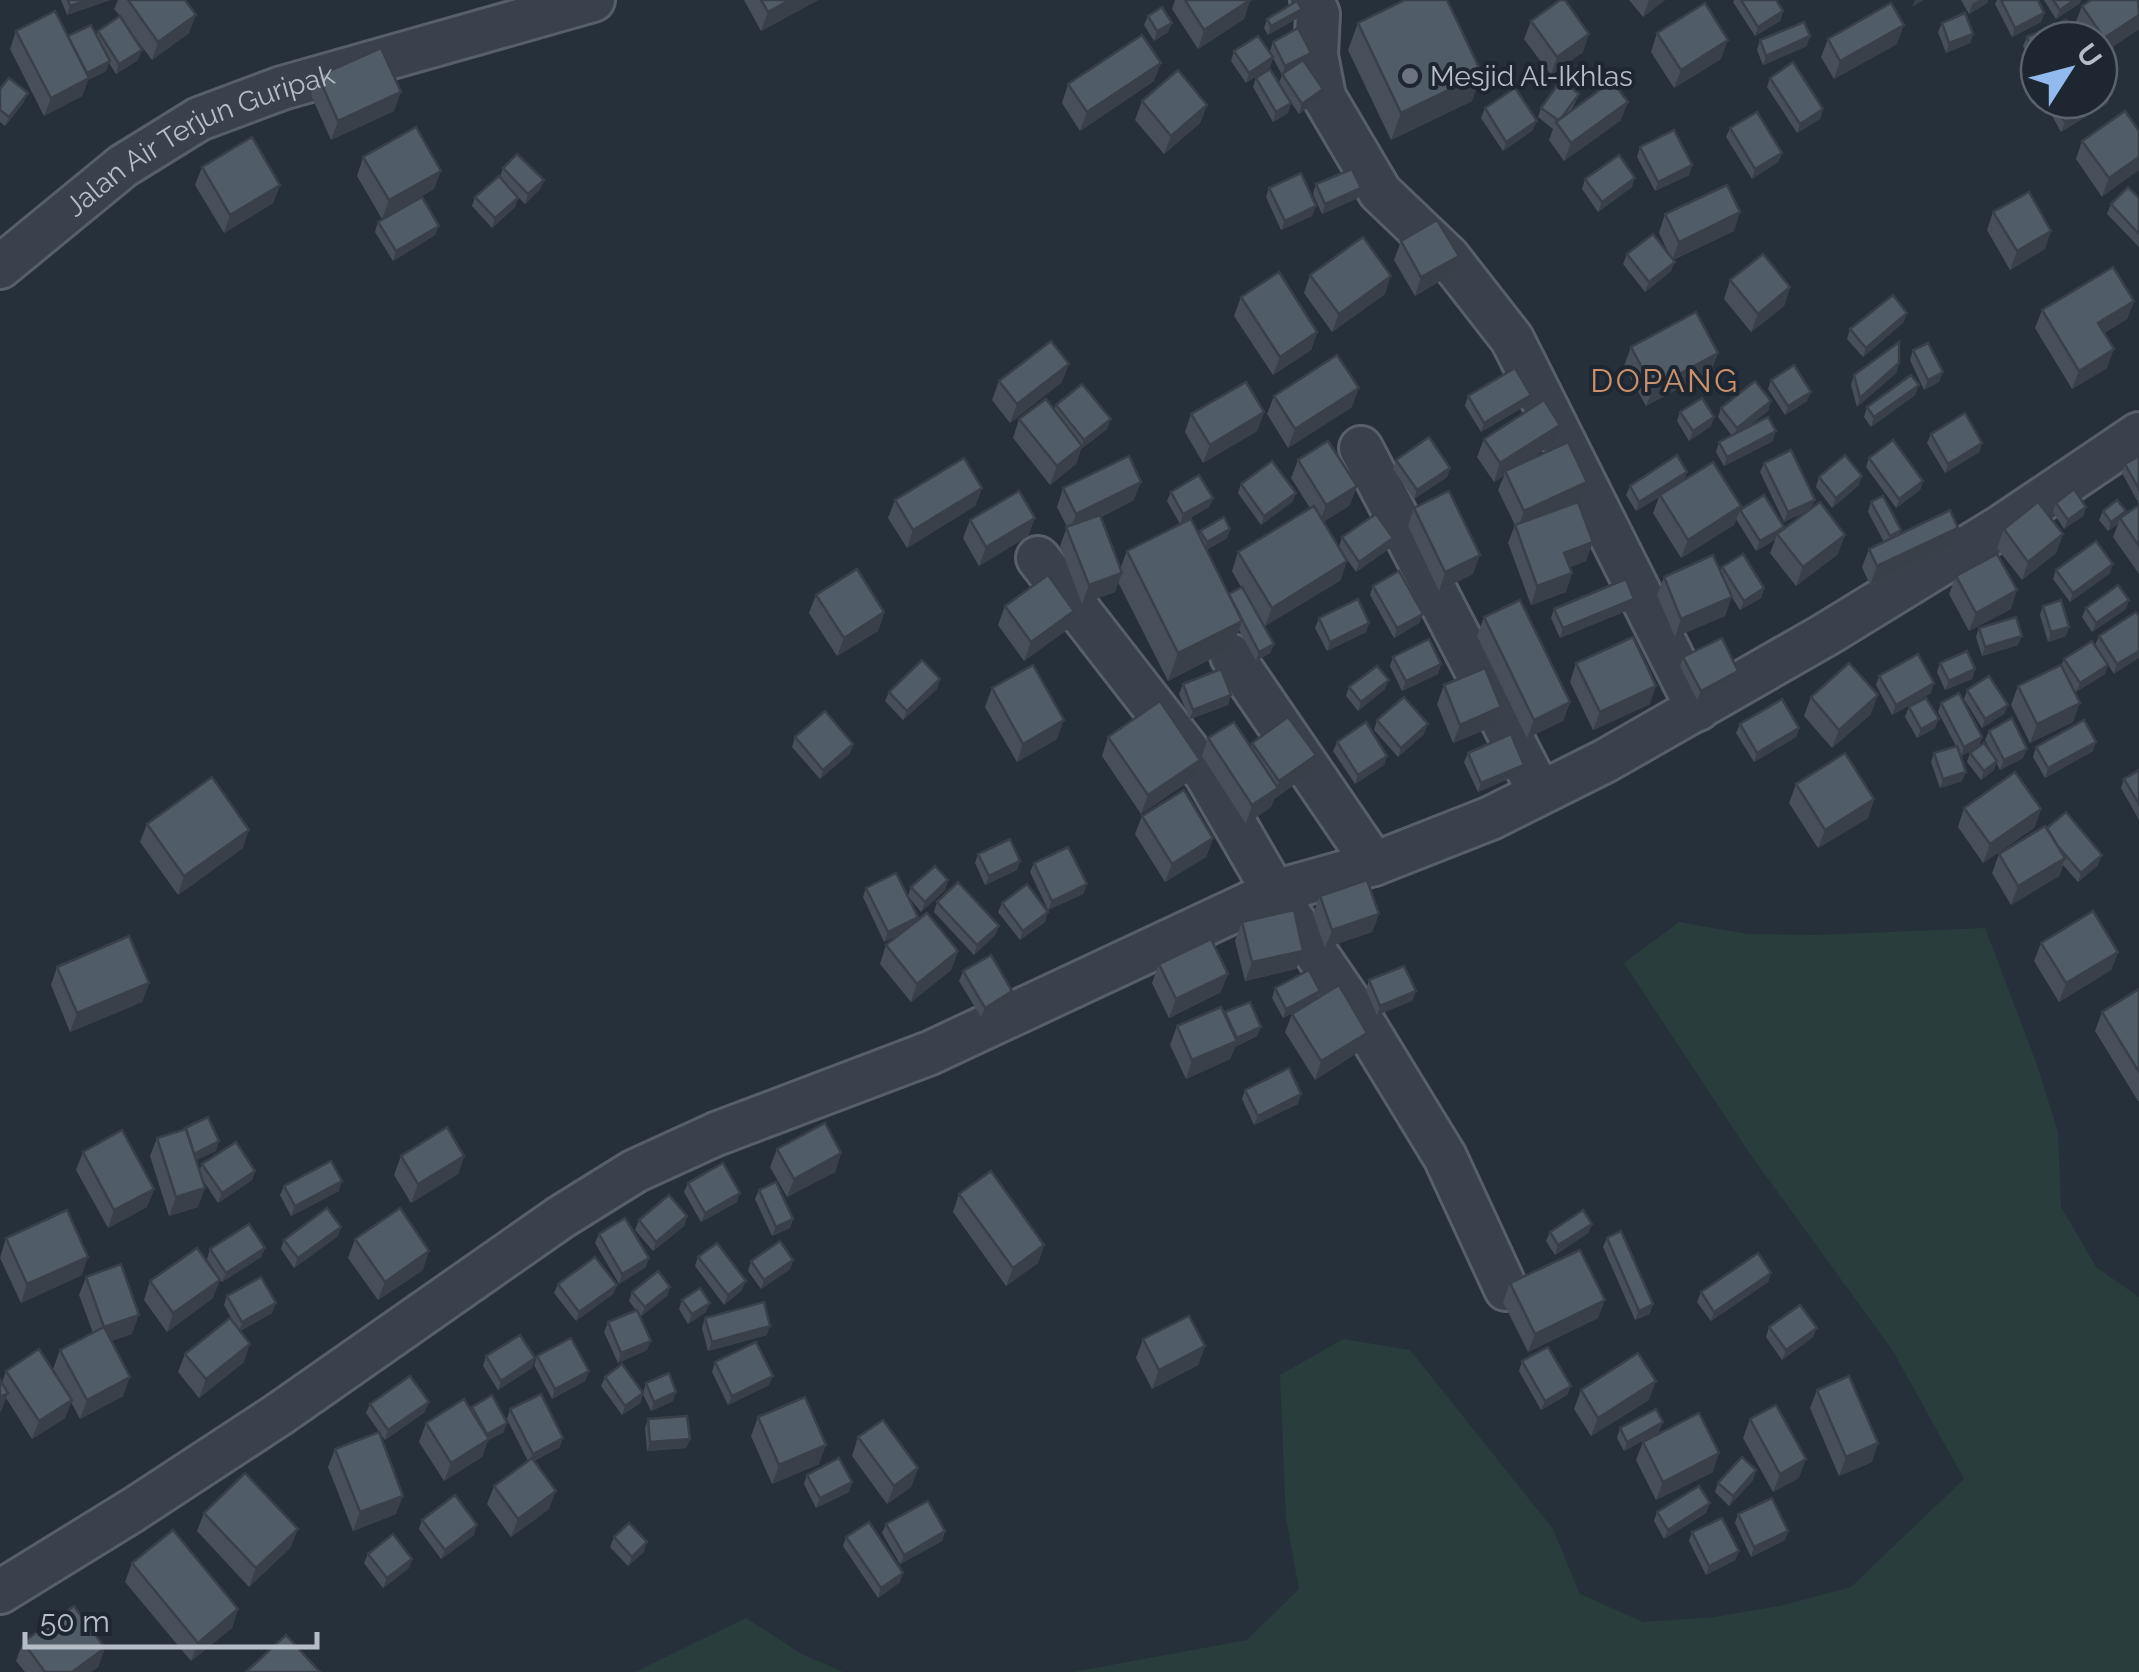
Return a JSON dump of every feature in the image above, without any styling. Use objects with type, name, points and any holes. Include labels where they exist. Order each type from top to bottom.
[{"type":"street","name":"Jalan Air Terjun Guripak","points":[[0,267],[123,166],[199,120],[282,88],[594,0]]},
{"type":"street","points":[[1312,0],[1318,14],[1316,55],[1324,97],[1380,192],[1448,257],[1512,339],[1698,709]]},
{"type":"street","points":[[0,1591],[134,1510],[278,1415],[585,1201],[635,1171],[716,1134],[930,1053],[1274,892],[1374,864],[1443,839],[1540,794],[1698,709],[2001,527],[2139,434]]},
{"type":"street","points":[[1361,448],[1540,794]]},
{"type":"street","points":[[1038,558],[1206,774],[1274,892],[1359,1016],[1444,1157],[1506,1290]]},
{"type":"street","points":[[1232,656],[1374,864]]},
{"type":"green space","points":[[1679,922],[1747,934],[1985,928],[2058,1132],[2061,1207],[2096,1267],[2139,1297],[2139,1672],[1073,1672],[1247,1640],[1299,1589],[1286,1518],[1280,1375],[1343,1339],[1410,1350],[1553,1529],[1580,1594],[1643,1622],[1715,1617],[1784,1605],[1851,1587],[1964,1479],[1893,1351],[1748,1151],[1624,963]]},
{"type":"green space","points":[[746,1618],[802,1654],[843,1672],[635,1672]]},
{"type":"building","points":[[128,0],[185,0],[196,15],[158,42]]},
{"type":"building","points":[[761,0],[790,0],[768,12]]},
{"type":"building","points":[[1185,0],[1250,0],[1204,30]]},
{"type":"building","name":"Mesjid Al-Ikhlas","points":[[1405,0],[1447,0],[1482,74],[1401,113],[1358,23]]},
{"type":"building","points":[[1565,0],[1589,34],[1557,57],[1531,21]]},
{"type":"building","points":[[1741,0],[1776,0],[1783,11],[1758,27]]},
{"type":"building","points":[[2001,0],[2038,0],[2044,13],[2030,20],[2019,20],[2015,28]]},
{"type":"building","points":[[2053,0],[2074,0],[2060,10]]},
{"type":"building","points":[[2091,0],[2138,0],[2139,15],[2119,28],[2119,20],[2092,20],[2082,6]]},
{"type":"building","points":[[1297,1],[1302,9],[1271,26],[1267,19]]},
{"type":"building","points":[[1705,3],[1728,40],[1681,70],[1657,33]]},
{"type":"building","points":[[1891,3],[1904,25],[1840,61],[1828,39]]},
{"type":"building","points":[[1162,7],[1172,23],[1157,31],[1148,16]]},
{"type":"building","points":[[55,11],[89,78],[51,98],[16,31]]},
{"type":"building","points":[[1965,13],[1973,34],[1949,43],[1942,23]]},
{"type":"building","points":[[120,16],[142,50],[119,64],[98,31]]},
{"type":"building","points":[[1804,22],[1810,36],[1766,56],[1760,40]]},
{"type":"building","points":[[91,25],[110,61],[87,73],[68,36]]},
{"type":"building","points":[[1298,28],[1311,53],[1285,66],[1273,42]]},
{"type":"building","points":[[1142,35],[1161,63],[1087,112],[1068,84]]},
{"type":"building","points":[[1258,36],[1273,57],[1249,73],[1234,51]]},
{"type":"building","points":[[381,48],[401,92],[338,121],[318,76]]},
{"type":"building","points":[[1303,60],[1323,89],[1302,104],[1282,74]]},
{"type":"building","points":[[1793,62],[1823,109],[1800,124],[1770,78]]},
{"type":"building","points":[[1270,69],[1291,103],[1276,112],[1256,78]]},
{"type":"building","points":[[1178,70],[1207,105],[1171,136],[1142,101]]},
{"type":"building","points":[[9,78],[28,93],[9,117],[0,110],[0,89]]},
{"type":"building","points":[[1561,80],[1579,94],[1558,120],[1541,108]]},
{"type":"building","points":[[1612,81],[1628,102],[1571,143],[1556,122]]},
{"type":"building","points":[[1515,88],[1537,121],[1506,142],[1485,108]]},
{"type":"building","points":[[2125,111],[2139,131],[2139,157],[2109,178],[2082,141],[2112,120],[2119,120]]},
{"type":"building","points":[[1757,112],[1782,153],[1755,169],[1730,128]]},
{"type":"building","points":[[416,127],[441,171],[389,200],[363,157]]},
{"type":"building","points":[[1674,130],[1692,165],[1658,182],[1640,147]]},
{"type":"building","points":[[252,137],[280,185],[230,215],[202,167]]},
{"type":"building","points":[[517,154],[544,180],[528,194],[503,168]]},
{"type":"building","points":[[1619,155],[1635,178],[1602,202],[1585,179]]},
{"type":"building","points":[[1352,169],[1361,188],[1325,204],[1316,184]]},
{"type":"building","points":[[1301,173],[1316,206],[1285,221],[1269,188]]},
{"type":"building","points":[[499,176],[518,198],[495,218],[475,197]]},
{"type":"building","points":[[1727,185],[1740,212],[1679,242],[1665,214]]},
{"type":"building","points":[[2128,187],[2139,198],[2139,234],[2111,204]]},
{"type":"building","points":[[2029,192],[2051,231],[2017,251],[1993,212]]},
{"type":"building","points":[[422,197],[439,226],[396,251],[378,222]]},
{"type":"building","points":[[1437,220],[1459,256],[1421,277],[1401,241]]},
{"type":"building","points":[[1653,234],[1675,262],[1649,282],[1627,254]]},
{"type":"building","points":[[1363,237],[1391,276],[1339,314],[1310,275]]},
{"type":"building","points":[[1763,254],[1790,287],[1758,314],[1730,280]]},
{"type":"building","points":[[2113,267],[2134,301],[2098,323],[2114,349],[2079,371],[2042,310]]},
{"type":"building","points":[[1279,272],[1317,332],[1280,357],[1241,297]]},
{"type":"building","points":[[1893,295],[1907,313],[1866,348],[1850,329]]},
{"type":"building","points":[[1696,312],[1718,353],[1653,388],[1631,347]]},
{"type":"building","points":[[1051,341],[1069,364],[1017,404],[999,381]]},
{"type":"building","points":[[1899,342],[1899,363],[1860,398],[1854,375]]},
{"type":"building","points":[[1928,343],[1943,372],[1928,380],[1913,350]]},
{"type":"building","points":[[1337,355],[1359,388],[1295,429],[1274,396]]},
{"type":"building","points":[[1794,365],[1811,392],[1788,406],[1771,380]]},
{"type":"building","points":[[1515,368],[1531,395],[1484,423],[1468,396]]},
{"type":"building","points":[[1911,375],[1919,385],[1874,417],[1867,407]]},
{"type":"building","points":[[1755,381],[1771,401],[1737,428],[1721,408]]},
{"type":"building","points":[[1246,382],[1264,412],[1210,445],[1191,414]]},
{"type":"building","points":[[1082,384],[1111,419],[1084,440],[1056,405]]},
{"type":"building","points":[[1702,398],[1714,417],[1693,431],[1680,412]]},
{"type":"building","points":[[1046,399],[1082,446],[1057,466],[1019,419]]},
{"type":"building","points":[[1544,400],[1560,425],[1500,463],[1484,439]]},
{"type":"building","points":[[1965,413],[1982,443],[1948,464],[1931,434]]},
{"type":"building","points":[[1768,417],[1776,431],[1727,457],[1719,442]]},
{"type":"building","points":[[1429,437],[1450,468],[1417,490],[1396,460]]},
{"type":"building","points":[[1893,440],[1923,481],[1899,499],[1869,458]]},
{"type":"building","points":[[1328,441],[1357,486],[1326,505],[1298,460]]},
{"type":"building","points":[[1568,442],[1587,482],[1524,511],[1505,471]]},
{"type":"building","points":[[1791,450],[1815,500],[1788,512],[1764,463]]},
{"type":"building","points":[[1677,455],[1687,472],[1639,502],[1630,486]]},
{"type":"building","points":[[1845,455],[1862,476],[1836,498],[1819,477]]},
{"type":"building","points":[[1129,456],[1141,482],[1076,514],[1063,488]]},
{"type":"building","points":[[2139,456],[2139,489],[2125,464]]},
{"type":"building","points":[[964,458],[982,488],[913,530],[895,500]]},
{"type":"building","points":[[1272,461],[1296,493],[1264,516],[1241,484]]},
{"type":"building","points":[[1713,462],[1741,506],[1688,540],[1660,495]]},
{"type":"building","points":[[1199,475],[1213,498],[1183,514],[1171,492]]},
{"type":"building","points":[[2074,489],[2086,507],[2068,520],[2056,503]]},
{"type":"building","points":[[1019,491],[1035,518],[986,547],[970,520]]},
{"type":"building","points":[[1449,491],[1480,555],[1445,572],[1414,508]]},
{"type":"building","points":[[1764,495],[1784,527],[1760,541],[1740,510]]},
{"type":"building","points":[[1883,496],[1901,530],[1890,536],[1871,502]]},
{"type":"building","points":[[2117,500],[2126,511],[2111,522],[2103,511]]},
{"type":"building","points":[[1578,502],[1593,542],[1564,553],[1572,573],[1537,586],[1515,525]]},
{"type":"building","points":[[1820,502],[1845,535],[1803,567],[1777,534]]},
{"type":"building","points":[[2038,502],[2063,534],[2028,562],[2004,529]]},
{"type":"building","points":[[2139,505],[2139,546],[2120,518]]},
{"type":"building","points":[[1314,506],[1347,561],[1272,608],[1238,552]]},
{"type":"building","points":[[1950,510],[1958,528],[1877,566],[1869,549]]},
{"type":"building","points":[[1376,514],[1393,538],[1359,562],[1342,537]]},
{"type":"building","points":[[1100,515],[1122,573],[1089,585],[1066,527]]},
{"type":"building","points":[[1224,517],[1230,529],[1207,542],[1200,531]]},
{"type":"building","points":[[1191,519],[1242,621],[1178,653],[1127,551]]},
{"type":"building","points":[[2096,541],[2113,564],[2073,593],[2056,570]]},
{"type":"building","points":[[1743,554],[1764,588],[1744,601],[1722,567]]},
{"type":"building","points":[[1997,554],[2017,590],[1976,613],[1956,576]]},
{"type":"building","points":[[1713,555],[1732,597],[1681,619],[1664,577]]},
{"type":"building","points":[[857,569],[884,612],[844,638],[816,595]]},
{"type":"building","points":[[1399,571],[1423,614],[1397,628],[1373,586]]},
{"type":"building","points":[[1048,575],[1074,611],[1031,642],[1005,606]]},
{"type":"building","points":[[1626,579],[1634,599],[1563,628],[1554,609]]},
{"type":"building","points":[[2118,585],[2129,600],[2096,623],[2086,608]]},
{"type":"building","points":[[1242,587],[1274,644],[1259,652],[1229,594]]},
{"type":"building","points":[[1358,599],[1369,623],[1330,642],[1319,618]]},
{"type":"building","points":[[1520,600],[1570,702],[1534,720],[1484,617]]},
{"type":"building","points":[[2061,600],[2069,627],[2051,632],[2043,606]]},
{"type":"building","points":[[2136,612],[2139,651],[2117,664],[2099,636]]},
{"type":"building","points":[[2016,617],[2022,636],[1985,647],[1979,628]]},
{"type":"building","points":[[1633,637],[1656,686],[1600,712],[1576,663]]},
{"type":"building","points":[[1722,638],[1738,671],[1701,691],[1683,657]]},
{"type":"building","points":[[1429,639],[1441,664],[1406,681],[1393,657]]},
{"type":"building","points":[[2092,641],[2108,665],[2080,683],[2064,659]]},
{"type":"building","points":[[1967,651],[1975,669],[1949,681],[1940,663]]},
{"type":"building","points":[[1918,654],[1934,683],[1896,705],[1879,676]]},
{"type":"building","points":[[922,660],[940,679],[907,711],[889,692]]},
{"type":"building","points":[[1849,663],[1878,695],[1839,730],[1811,697]]},
{"type":"building","points":[[1033,665],[1064,720],[1023,744],[992,688]]},
{"type":"building","points":[[2061,665],[2080,703],[2037,724],[2018,686]]},
{"type":"building","points":[[1377,666],[1389,680],[1361,702],[1349,687]]},
{"type":"building","points":[[1485,668],[1501,707],[1460,725],[1444,685]]},
{"type":"building","points":[[1221,669],[1231,695],[1193,710],[1183,684]]},
{"type":"building","points":[[1989,676],[2008,705],[1985,719],[1967,690]]},
{"type":"building","points":[[1959,693],[1982,737],[1964,747],[1941,703]]},
{"type":"building","points":[[1404,697],[1428,724],[1401,748],[1377,720]]},
{"type":"building","points":[[1926,698],[1939,719],[1921,729],[1909,707]]},
{"type":"building","points":[[1782,699],[1799,728],[1757,753],[1740,724]]},
{"type":"building","points":[[1160,701],[1200,760],[1148,795],[1108,737]]},
{"type":"building","points":[[825,711],[853,744],[823,770],[795,737]]},
{"type":"building","points":[[1288,717],[1316,755],[1279,781],[1252,743]]},
{"type":"building","points":[[2012,718],[2027,749],[2004,760],[1989,731]]},
{"type":"building","points":[[2084,720],[2096,742],[2048,768],[2036,747]]},
{"type":"building","points":[[1234,722],[1278,788],[1252,805],[1208,738]]},
{"type":"building","points":[[1366,722],[1387,756],[1358,775],[1337,742]]},
{"type":"building","points":[[1511,734],[1524,765],[1481,783],[1468,753]]},
{"type":"building","points":[[1984,743],[1997,761],[1984,771],[1970,753]]},
{"type":"building","points":[[1957,746],[1966,772],[1943,779],[1934,753]]},
{"type":"building","points":[[1845,753],[1874,799],[1825,830],[1796,784]]},
{"type":"building","points":[[2139,770],[2139,804],[2124,779]]},
{"type":"building","points":[[2015,772],[2041,809],[1990,844],[1964,808]]},
{"type":"building","points":[[212,777],[249,830],[184,876],[147,824]]},
{"type":"building","points":[[1184,790],[1213,838],[1172,864],[1142,816]]},
{"type":"building","points":[[2066,812],[2102,855],[2081,873],[2047,828]]},
{"type":"building","points":[[2045,826],[2065,858],[2018,886],[1999,854]]},
{"type":"building","points":[[1010,839],[1020,861],[989,876],[978,854]]},
{"type":"building","points":[[1068,847],[1087,884],[1052,901],[1034,863]]},
{"type":"building","points":[[935,866],[948,880],[925,902],[911,887]]},
{"type":"building","points":[[896,873],[918,917],[888,932],[866,888]]},
{"type":"building","points":[[1367,880],[1379,914],[1332,930],[1320,896]]},
{"type":"building","points":[[958,882],[999,926],[977,945],[937,902]]},
{"type":"building","points":[[1027,884],[1048,912],[1023,931],[1002,903]]},
{"type":"building","points":[[1294,910],[1303,951],[1252,962],[1242,922]]},
{"type":"building","points":[[2093,911],[2118,952],[2066,983],[2041,943]]},
{"type":"building","points":[[927,913],[958,951],[917,984],[886,945]]},
{"type":"building","points":[[129,936],[149,983],[77,1013],[57,967]]},
{"type":"building","points":[[1211,939],[1228,974],[1176,999],[1159,964]]},
{"type":"building","points":[[991,955],[1012,991],[985,1008],[963,971]]},
{"type":"building","points":[[1404,966],[1416,991],[1380,1006],[1369,980]]},
{"type":"building","points":[[1309,970],[1320,991],[1286,1009],[1275,988]]},
{"type":"building","points":[[1339,985],[1367,1033],[1321,1061],[1292,1014]]},
{"type":"building","points":[[2139,989],[2139,1072],[2102,1012]]},
{"type":"building","points":[[1250,1002],[1261,1027],[1237,1038],[1225,1012]]},
{"type":"building","points":[[1221,1007],[1237,1041],[1192,1060],[1177,1026]]},
{"type":"building","points":[[1289,1068],[1301,1094],[1258,1116],[1245,1090]]},
{"type":"building","points":[[208,1117],[219,1141],[194,1154],[183,1129]]},
{"type":"building","points":[[825,1123],[841,1153],[794,1179],[777,1149]]},
{"type":"building","points":[[447,1127],[464,1156],[418,1184],[401,1156]]},
{"type":"building","points":[[186,1129],[205,1188],[176,1197],[157,1138]]},
{"type":"building","points":[[122,1130],[154,1189],[114,1210],[83,1152]]},
{"type":"building","points":[[236,1142],[255,1171],[222,1193],[202,1164]]},
{"type":"building","points":[[331,1161],[342,1181],[295,1206],[284,1186]]},
{"type":"building","points":[[723,1163],[740,1193],[705,1213],[688,1183]]},
{"type":"building","points":[[991,1171],[1044,1245],[1013,1268],[959,1194]]},
{"type":"building","points":[[776,1182],[793,1219],[776,1227],[759,1190]]},
{"type":"building","points":[[669,1195],[687,1216],[656,1242],[639,1220]]},
{"type":"building","points":[[327,1208],[341,1227],[298,1258],[284,1240]]},
{"type":"building","points":[[400,1208],[429,1251],[385,1282],[355,1239]]},
{"type":"building","points":[[67,1210],[88,1257],[27,1284],[6,1238]]},
{"type":"building","points":[[1583,1210],[1592,1224],[1558,1245],[1550,1232]]},
{"type":"building","points":[[625,1218],[649,1258],[622,1274],[599,1234]]},
{"type":"building","points":[[249,1224],[265,1248],[226,1273],[210,1249]]},
{"type":"building","points":[[1621,1231],[1653,1304],[1639,1311],[1607,1238]]},
{"type":"building","points":[[780,1241],[793,1260],[764,1280],[751,1261]]},
{"type":"building","points":[[717,1243],[746,1281],[728,1295],[698,1257]]},
{"type":"building","points":[[197,1248],[220,1280],[173,1313],[150,1281]]},
{"type":"building","points":[[1580,1250],[1605,1300],[1535,1334],[1510,1283]]},
{"type":"building","points":[[1758,1253],[1771,1273],[1714,1312],[1701,1292]]},
{"type":"building","points":[[595,1257],[617,1285],[579,1312],[558,1284]]},
{"type":"building","points":[[121,1264],[139,1315],[104,1327],[86,1277]]},
{"type":"building","points":[[658,1271],[670,1287],[645,1307],[632,1292]]},
{"type":"building","points":[[261,1277],[276,1303],[242,1322],[227,1296]]},
{"type":"building","points":[[700,1288],[710,1303],[692,1314],[682,1300]]},
{"type":"building","points":[[764,1302],[770,1326],[712,1342],[705,1318]]},
{"type":"building","points":[[1800,1305],[1817,1328],[1786,1350],[1769,1327]]},
{"type":"building","points":[[637,1310],[651,1341],[621,1353],[608,1322]]},
{"type":"building","points":[[1189,1316],[1205,1346],[1159,1370],[1143,1339]]},
{"type":"building","points":[[230,1318],[250,1344],[206,1379],[185,1354]]},
{"type":"building","points":[[104,1327],[130,1377],[87,1400],[60,1350]]},
{"type":"building","points":[[520,1335],[535,1358],[501,1381],[486,1356]]},
{"type":"building","points":[[571,1338],[589,1371],[555,1389],[537,1356]]},
{"type":"building","points":[[756,1342],[773,1376],[732,1396],[715,1362]]},
{"type":"building","points":[[1548,1347],[1571,1386],[1545,1401],[1522,1361]]},
{"type":"building","points":[[39,1349],[72,1400],[39,1421],[6,1371]]},
{"type":"building","points":[[1638,1353],[1656,1381],[1598,1418],[1581,1390]]},
{"type":"building","points":[[622,1364],[643,1393],[625,1406],[605,1377]]},
{"type":"building","points":[[669,1373],[676,1392],[654,1402],[646,1383]]},
{"type":"building","points":[[410,1376],[429,1402],[388,1430],[370,1404]]},
{"type":"building","points":[[1849,1376],[1878,1443],[1846,1457],[1817,1390]]},
{"type":"building","points":[[0,1380],[8,1393],[0,1397]]},
{"type":"building","points":[[541,1394],[563,1438],[533,1454],[510,1409]]},
{"type":"building","points":[[492,1395],[507,1423],[487,1434],[472,1407]]},
{"type":"building","points":[[805,1397],[826,1445],[779,1465],[758,1417]]},
{"type":"building","points":[[464,1399],[489,1439],[451,1463],[426,1423]]},
{"type":"building","points":[[1776,1405],[1806,1459],[1780,1474],[1750,1419]]},
{"type":"building","points":[[1656,1409],[1663,1422],[1627,1442],[1620,1428]]},
{"type":"building","points":[[1699,1413],[1719,1453],[1663,1482],[1643,1442]]},
{"type":"building","points":[[687,1416],[690,1439],[650,1442],[648,1419]]},
{"type":"building","points":[[883,1420],[918,1468],[894,1486],[858,1437]]},
{"type":"building","points":[[379,1432],[403,1496],[360,1512],[335,1449]]},
{"type":"building","points":[[1742,1457],[1756,1470],[1733,1496],[1718,1483]]},
{"type":"building","points":[[532,1458],[556,1491],[518,1519],[494,1486]]},
{"type":"building","points":[[839,1458],[852,1482],[820,1498],[807,1475]]},
{"type":"building","points":[[245,1473],[298,1529],[256,1568],[204,1513]]},
{"type":"building","points":[[1699,1486],[1710,1503],[1668,1530],[1657,1512]]},
{"type":"building","points":[[455,1495],[477,1525],[445,1550],[422,1520]]},
{"type":"building","points":[[1772,1498],[1788,1531],[1754,1547],[1738,1514]]},
{"type":"building","points":[[928,1501],[945,1531],[904,1555],[886,1524]]},
{"type":"building","points":[[1722,1518],[1739,1551],[1709,1566],[1692,1532]]},
{"type":"building","points":[[869,1522],[903,1573],[881,1588],[846,1537]]},
{"type":"building","points":[[629,1523],[647,1542],[632,1557],[614,1537]]},
{"type":"building","points":[[173,1530],[238,1609],[198,1643],[132,1563]]},
{"type":"building","points":[[393,1534],[412,1559],[387,1578],[368,1554]]},
{"type":"building","points":[[74,1606],[105,1648],[72,1672],[45,1672],[23,1642]]},
{"type":"building","points":[[286,1635],[320,1672],[246,1672]]},
{"type":"place","name":"Mesjid Al-Ikhlas","points":[[1410,76]]},
{"type":"district","name":"DOPANG","points":[[1665,380]]}]
